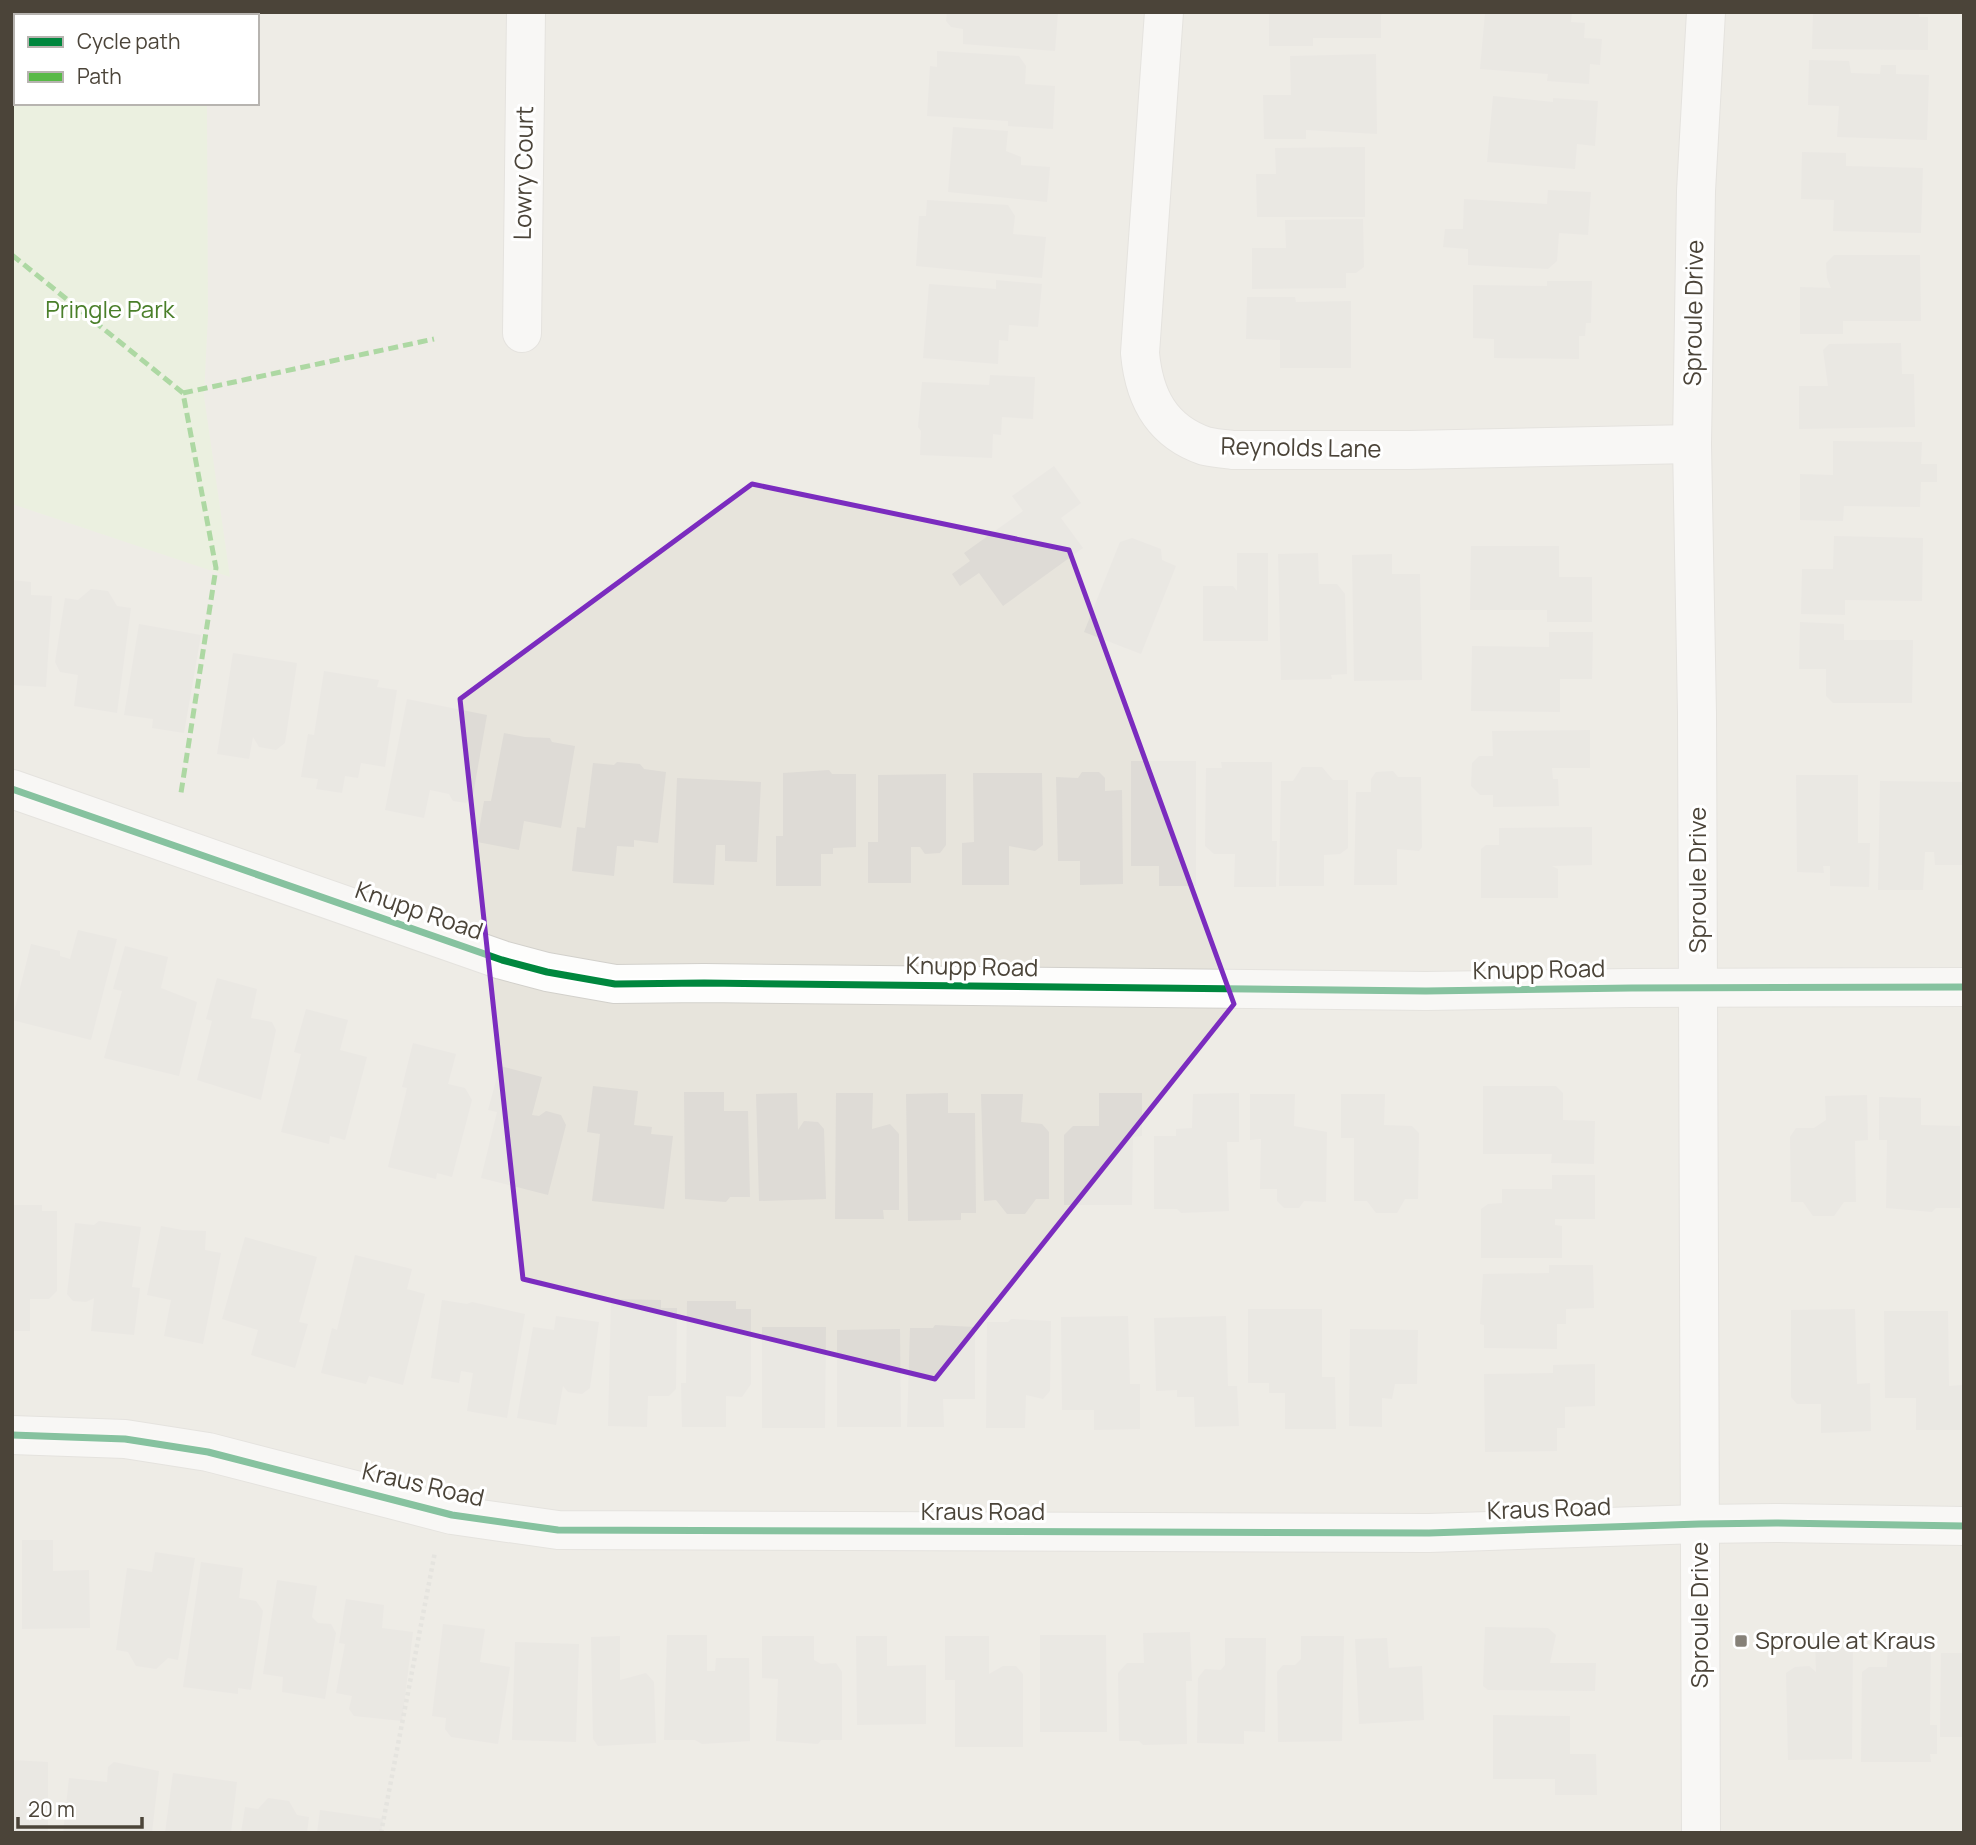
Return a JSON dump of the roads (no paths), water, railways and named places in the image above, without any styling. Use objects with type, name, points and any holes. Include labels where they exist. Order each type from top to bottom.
[{"type":"street","name":"Lowry Court","points":[[522,334],[526,12]]},
{"type":"street","name":"Reynolds Lane","points":[[1164,12],[1140,353],[1142,376],[1150,400],[1166,421],[1186,437],[1207,446],[1233,450],[1409,450],[1692,444]]},
{"type":"street","name":"Sproule Drive","points":[[1701,1833],[1697,713],[1692,444],[1696,191],[1706,12]]},
{"type":"street","name":"Knupp Road","points":[[12,789],[502,961],[615,984],[1426,990],[1964,987]]},
{"type":"street","name":"Kraus Road","points":[[12,1435],[125,1439],[208,1452],[442,1512],[572,1531],[1429,1533],[1699,1524],[1964,1526]]},
{"type":"place","name":"Sproule at Kraus","points":[[1741,1641]]},
{"type":"park label","name":"Pringle Park","points":[[110,310]]}]
